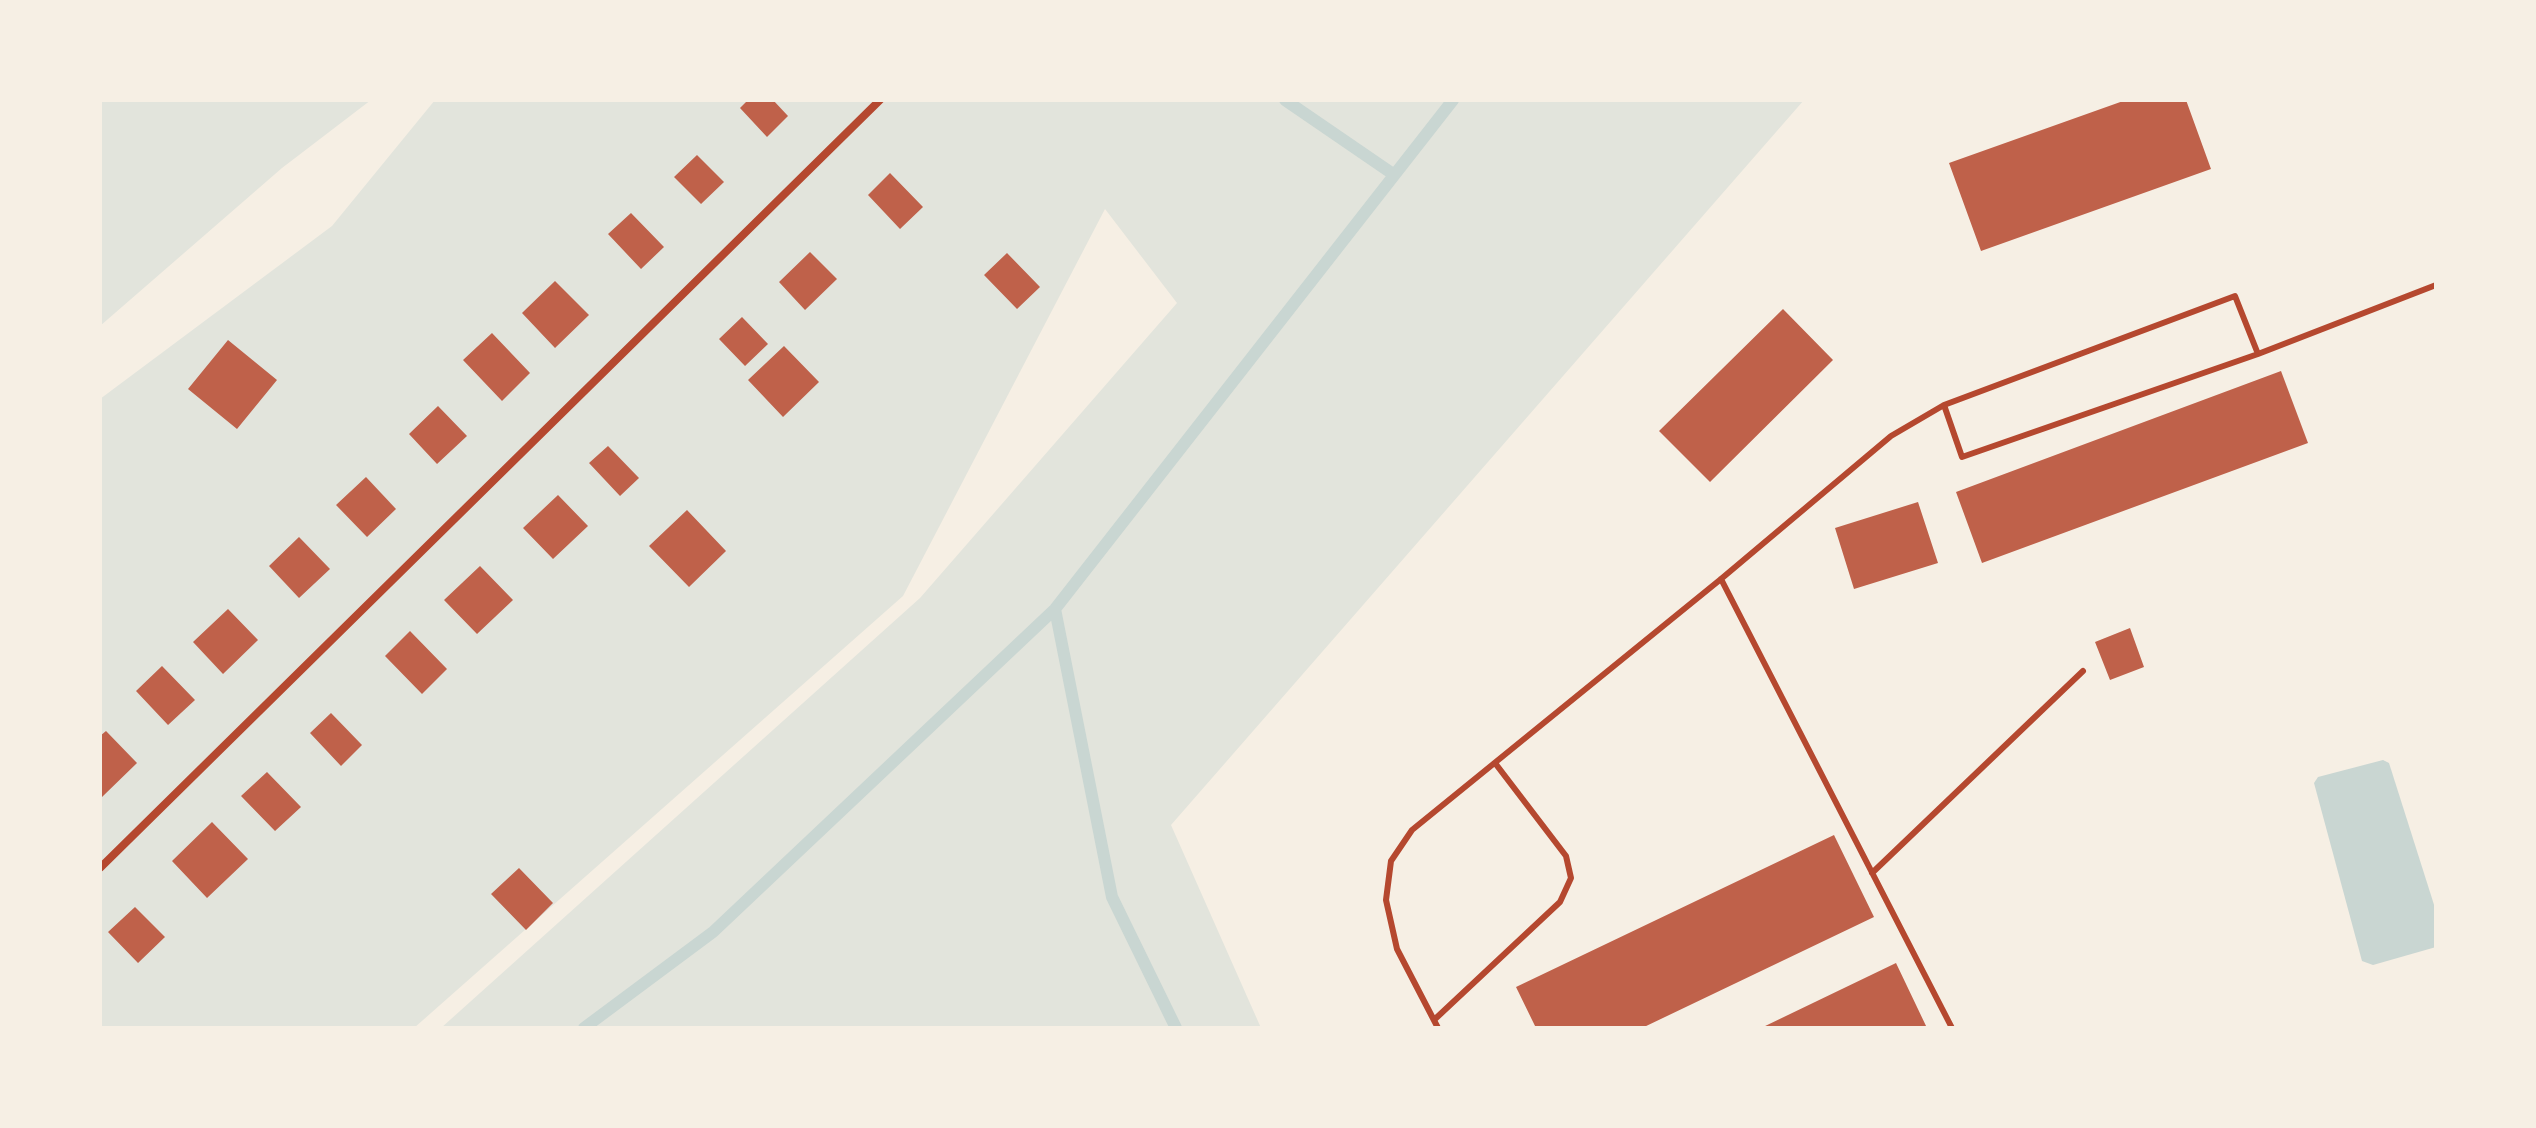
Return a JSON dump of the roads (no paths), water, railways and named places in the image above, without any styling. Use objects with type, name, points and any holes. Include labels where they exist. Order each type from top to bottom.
[{"type":"street","points":[[100,868],[880,100]]},
{"type":"lane","points":[[1944,405],[1962,457],[2258,354],[2436,285]]},
{"type":"lane","points":[[1438,1028],[1397,949],[1386,900],[1391,861],[1412,830],[1721,579],[1891,436],[1944,405],[2235,296],[2258,354]]},
{"type":"lane","points":[[1721,579],[1952,1028]]},
{"type":"lane","points":[[1872,873],[2083,671]]},
{"type":"lane","points":[[1434,1020],[1560,902],[1571,878],[1566,856],[1495,763]]},
{"type":"waterway","points":[[1285,100],[1393,174]]},
{"type":"waterway","points":[[584,1028],[713,932],[1055,609],[1453,100]]},
{"type":"waterway","points":[[1055,609],[1112,897],[1176,1028]]}]
